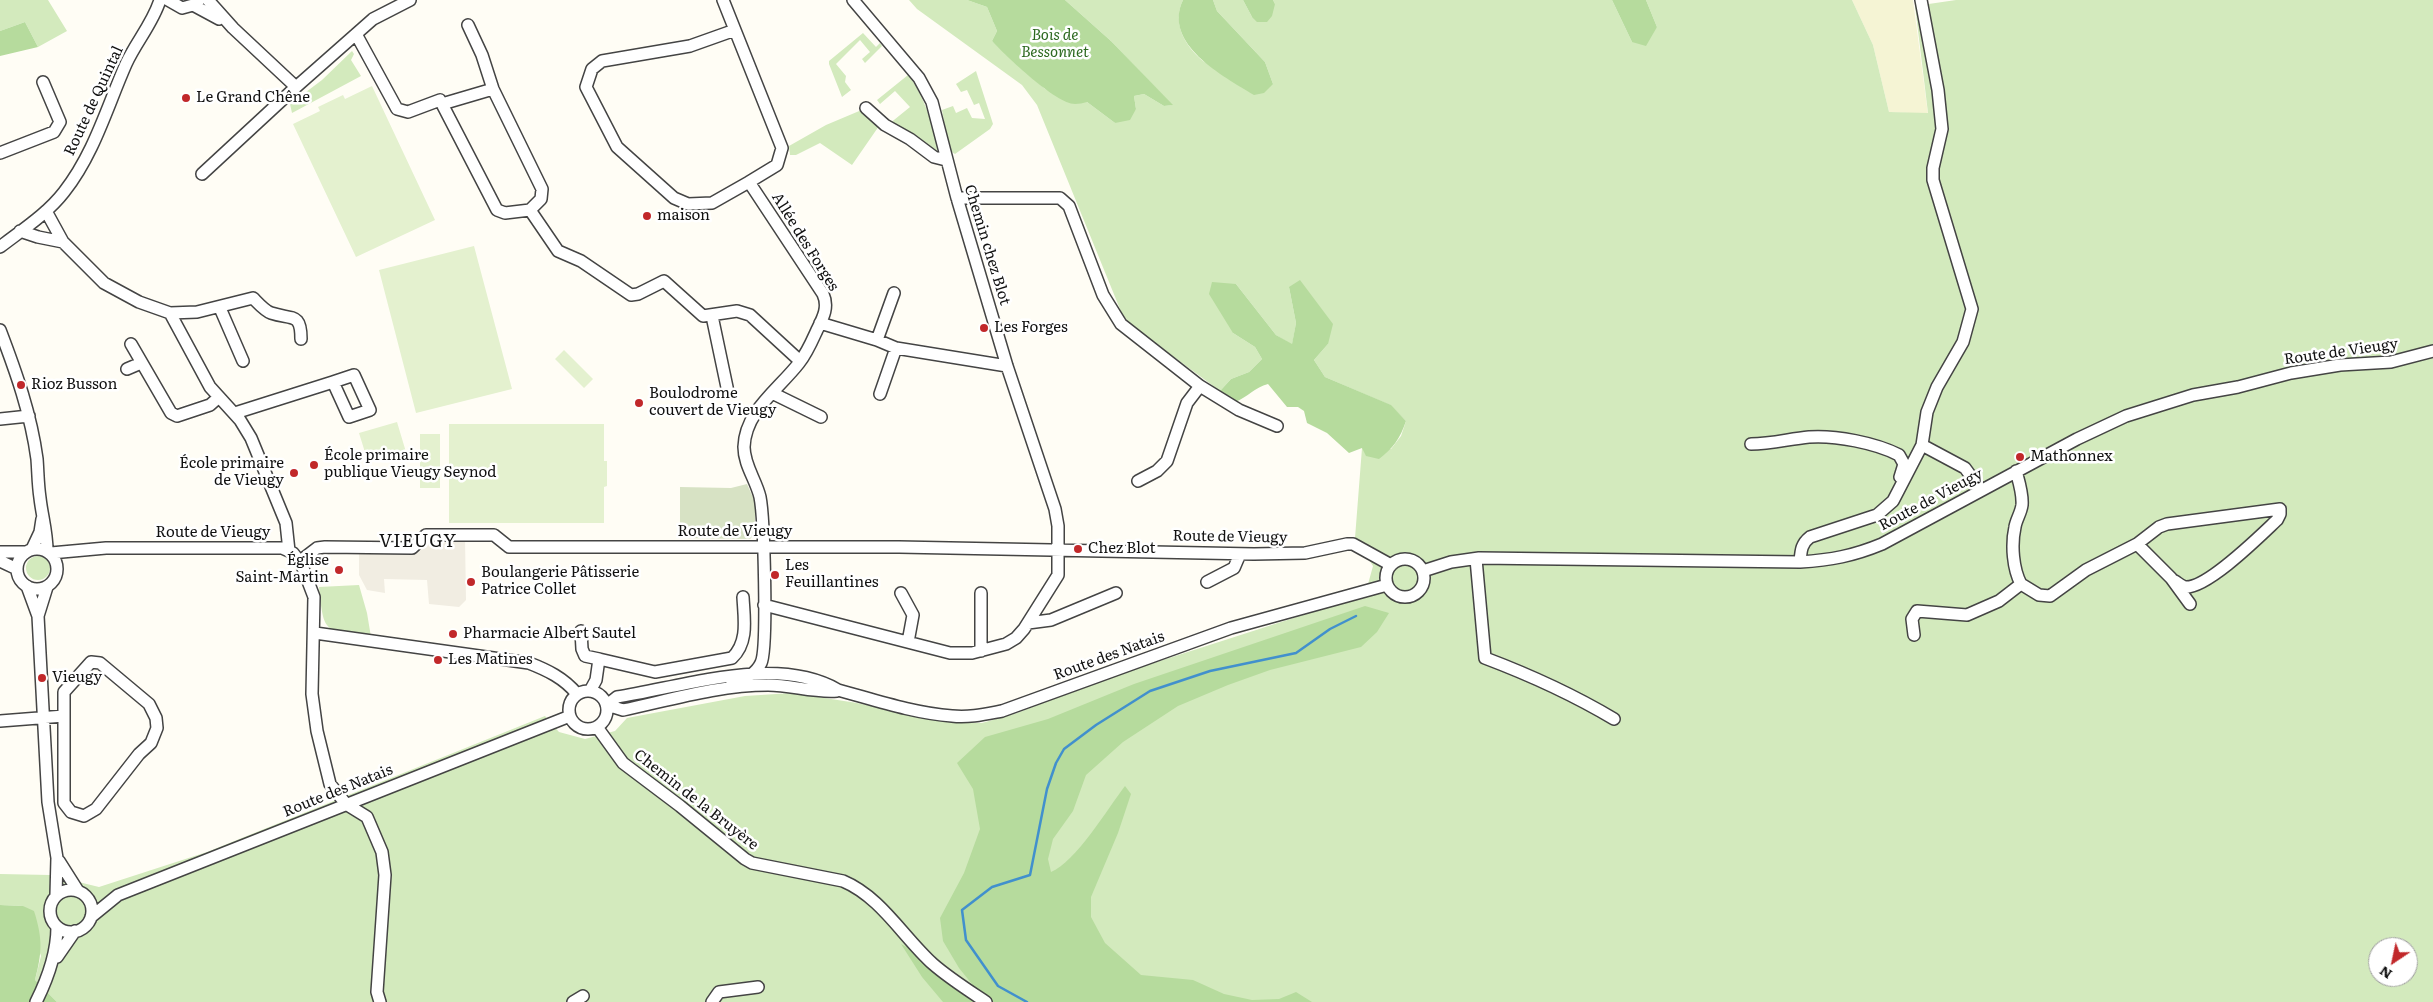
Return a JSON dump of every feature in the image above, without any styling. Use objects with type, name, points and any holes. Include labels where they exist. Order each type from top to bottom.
[{"type":"street","name":"Route de Quintal","points":[[0,246],[46,211],[65,191],[86,156],[127,64],[155,15],[160,0]]},
{"type":"street","points":[[208,0],[233,28],[296,87]]},
{"type":"street","points":[[202,174],[356,34],[373,20],[410,0]]},
{"type":"street","points":[[723,0],[735,30],[782,148],[777,165],[749,182],[712,203],[688,204],[674,198],[617,147],[586,87],[592,69],[602,61],[690,46],[735,30]]},
{"type":"street","name":"Chemin chez Blot","points":[[764,605],[960,654],[981,651],[1011,641],[1020,634],[1056,579],[1059,549],[1055,509],[1007,366],[946,160],[932,102],[919,78],[853,0]]},
{"type":"street","points":[[1800,562],[1801,549],[1804,542],[1810,537],[1878,515],[1893,501],[1922,445],[1932,397],[1963,342],[1972,309],[1933,180],[1933,168],[1942,129],[1938,90],[1921,0]]},
{"type":"street","points":[[155,15],[172,3],[188,8],[196,3],[233,28]]},
{"type":"street","points":[[356,34],[397,109],[408,112],[440,100],[497,210],[505,213],[530,210],[541,199],[542,189],[493,89],[482,55],[468,25]]},
{"type":"street","points":[[0,154],[54,132],[60,122],[43,82]]},
{"type":"street","points":[[442,104],[493,89]]},
{"type":"street","points":[[866,108],[885,126],[910,139],[934,157],[946,160]]},
{"type":"street","name":"Allée des Forges","points":[[749,182],[823,294],[826,308],[800,361],[750,422],[744,440],[746,461],[760,495],[763,546],[764,658],[754,673]]},
{"type":"street","points":[[957,198],[1060,198],[1069,206],[1103,295],[1121,324],[1200,386],[1239,410],[1277,426]]},
{"type":"street","points":[[530,210],[558,251],[581,260],[628,293],[638,294],[664,281],[699,313],[712,316],[737,311],[750,315],[800,361]]},
{"type":"street","points":[[46,211],[64,242],[104,283],[139,302],[170,313],[197,312],[220,308],[253,298],[269,312],[297,319],[301,324],[300,339]]},
{"type":"street","name":"Route de Quintal","points":[[0,255],[17,234]]},
{"type":"street","points":[[17,234],[64,242]]},
{"type":"street","points":[[878,340],[894,293]]},
{"type":"street","points":[[220,308],[244,361]]},
{"type":"street","points":[[170,313],[210,387],[235,413],[251,438],[286,523],[289,551]]},
{"type":"street","points":[[712,316],[728,392]]},
{"type":"street","points":[[820,323],[878,340],[896,348],[1007,366]]},
{"type":"street","points":[[0,330],[21,385],[29,416],[37,459],[42,515],[47,532],[49,552],[57,565],[57,572],[53,582],[47,587],[40,589],[28,586],[20,579],[17,568],[18,562],[29,550],[40,532],[42,515]]},
{"type":"street","points":[[130,344],[170,413],[177,416],[210,405],[219,397]]},
{"type":"street","points":[[880,394],[896,348]]},
{"type":"street","name":"Route de Vieugy","points":[[1423,571],[1451,562],[1476,558],[1800,562],[1836,560],[1856,555],[1882,544],[2016,471],[2126,416],[2193,395],[2238,388],[2292,373],[2340,365],[2391,362],[2433,351]]},
{"type":"street","points":[[127,369],[141,363]]},
{"type":"street","points":[[235,413],[333,382]]},
{"type":"street","points":[[1138,481],[1157,472],[1167,461],[1184,409],[1200,386]]},
{"type":"street","points":[[772,393],[821,417]]},
{"type":"street","points":[[0,420],[29,416]]},
{"type":"street","points":[[1751,444],[1766,444],[1809,438],[1844,439],[1892,452],[1903,459],[1904,464],[1886,508]]},
{"type":"street","points":[[1922,445],[1965,468],[1981,490]]},
{"type":"street","points":[[2016,471],[2022,497],[2022,507],[2014,530],[2015,567],[2021,584],[2038,594],[2050,596],[2086,570],[2137,544],[2159,527],[2167,524],[2280,509],[2277,520],[2231,563],[2191,586],[2181,586],[2137,544]]},
{"type":"street","name":"Route de Vieugy","points":[[49,552],[244,547],[282,548],[289,551],[300,561],[317,548],[412,548],[426,535],[494,535],[509,547],[763,546],[1059,549],[1240,554],[1305,553],[1353,544],[1391,565]]},
{"type":"street","points":[[0,552],[29,550],[49,552]]},
{"type":"street","name":"Route de Vieugy","points":[[57,572],[73,558],[91,550]]},
{"type":"street","points":[[1207,582],[1234,568],[1240,554]]},
{"type":"street","points":[[1476,558],[1484,658],[1535,676],[1573,694],[1614,719]]},
{"type":"street","points":[[1402,559],[1410,559],[1416,562],[1423,571],[1423,585],[1413,595],[1398,596],[1387,585],[1387,573],[1391,565],[1402,559]]},
{"type":"street","points":[[0,561],[17,568]]},
{"type":"street","points":[[300,561],[314,597],[315,633],[312,694],[317,732],[330,784],[346,804],[367,817],[382,852],[385,875],[377,992],[380,1002]]},
{"type":"street","points":[[2171,578],[2190,604]]},
{"type":"street","points":[[1914,634],[1912,619],[1917,611],[1967,615],[1999,601],[2021,584]]},
{"type":"street","name":"Route des Natais","points":[[607,705],[617,697],[754,673],[798,677],[827,684],[838,690],[917,710],[952,716],[978,716],[1002,711],[1232,628],[1387,585]]},
{"type":"street","points":[[28,586],[38,616],[48,802],[57,858],[56,895],[50,907],[50,915],[57,927],[57,941],[53,962],[36,1002]]},
{"type":"street","points":[[38,616],[47,587]]},
{"type":"street","points":[[900,593],[913,615],[908,642]]},
{"type":"street","points":[[980,593],[981,651]]},
{"type":"street","points":[[1028,624],[1051,620],[1116,593]]},
{"type":"street","points":[[581,631],[582,649],[585,656],[655,672],[732,658],[739,650],[744,638],[743,597]]},
{"type":"street","points":[[315,633],[528,663],[552,673],[570,686],[577,694]]},
{"type":"street","points":[[764,652],[774,666],[798,677]]},
{"type":"street","points":[[590,691],[596,680],[599,659]]},
{"type":"street","points":[[96,661],[144,698],[156,718],[157,728],[151,743],[139,754],[96,809],[84,816],[71,812],[64,803],[64,716],[64,692],[86,664],[96,661]]},
{"type":"street","points":[[728,688],[754,673]]},
{"type":"street","name":"Route des Natais","points":[[607,705],[623,710],[728,688],[768,685],[826,692],[838,690]]},
{"type":"street","points":[[590,691],[604,698],[607,705],[606,718],[597,727],[591,729],[578,726],[570,716],[570,704],[577,694],[590,691]]},
{"type":"street","points":[[0,721],[64,716]]},
{"type":"street","name":"Route des Natais","points":[[91,917],[118,895],[570,716]]},
{"type":"street","name":"Chemin de la Bruyère","points":[[597,727],[623,763],[745,859],[843,881],[854,886],[877,904],[933,963],[986,1002]]},
{"type":"street","points":[[57,858],[91,905],[91,917],[85,926],[68,932],[57,927]]},
{"type":"street","points":[[56,895],[67,890],[82,893]]},
{"type":"street","name":"Route des Natais","points":[[82,893],[118,895]]},
{"type":"street","points":[[53,962],[75,931]]},
{"type":"street","points":[[712,1002],[719,992],[758,987]]},
{"type":"green space","points":[[0,0],[48,0],[67,31],[38,47],[25,22],[0,31]]},
{"type":"green space","points":[[909,0],[967,0],[987,7],[997,31],[992,41],[1045,89],[1087,102],[1115,123],[1136,109],[1134,96],[1144,94],[1164,106],[1172,105],[1111,41],[1065,0],[1183,0],[1180,9],[1179,25],[1185,41],[1196,55],[1207,64],[1273,84],[1265,62],[1217,11],[1213,0],[1243,0],[1252,17],[1275,4],[1273,0],[1612,0],[1632,42],[1657,27],[1646,0],[1852,0],[1873,45],[1889,112],[1928,113],[1915,6],[1956,0],[2433,0],[2433,1002],[57,1002],[35,980],[41,956],[23,906],[0,905],[0,874],[50,875],[99,887],[207,852],[545,716],[559,732],[585,739],[615,731],[627,718],[745,696],[792,693],[857,703],[944,722],[982,723],[1017,713],[1110,677],[1365,595],[1373,566],[1355,538],[1362,448],[1391,449],[1401,436],[1406,421],[1390,405],[1325,377],[1314,360],[1328,344],[1289,287],[1296,323],[1292,345],[1276,335],[1236,284],[1233,333],[1255,347],[1262,359],[1249,372],[1231,379],[1220,391],[1132,326],[1122,314],[1037,105],[1022,85],[917,9]]},
{"type":"green space","name":"Bois de Bessonnet","points":[[967,0],[1065,0],[1111,41],[1173,105],[1164,106],[1144,94],[1134,96],[1136,109],[1130,120],[1115,123],[1087,102],[1075,104],[1067,102],[1044,88],[1019,68],[992,41],[997,31],[987,7]]},
{"type":"green space","points":[[1183,0],[1213,0],[1217,11],[1265,62],[1273,84],[1264,93],[1254,95],[1212,68],[1199,57],[1188,44],[1181,31],[1179,16]]},
{"type":"green space","points":[[1243,0],[1273,0],[1275,4],[1272,16],[1267,22],[1257,22],[1252,17]]},
{"type":"green space","points":[[1612,0],[1646,0],[1657,27],[1646,46],[1632,42]]},
{"type":"green space","points":[[1852,0],[1913,0],[1928,114],[1889,112],[1873,45]]},
{"type":"green space","points":[[25,22],[38,47],[0,56],[0,31]]},
{"type":"green space","points":[[863,33],[876,47],[880,43],[882,46],[865,63],[862,59],[870,52],[860,40],[836,64],[846,76],[845,82],[851,90],[842,97],[829,61]]},
{"type":"green space","points":[[352,51],[354,54],[351,60],[361,76],[292,113],[290,104],[322,80]]},
{"type":"green space","points":[[976,71],[993,124],[990,129],[955,154],[949,150],[942,110],[953,106],[956,113],[967,108],[972,118],[985,119],[979,103],[974,105],[967,90],[961,92],[956,84]]},
{"type":"green space","points":[[908,75],[928,113],[935,136],[937,154],[889,124],[910,107],[895,91],[880,104],[877,100]]},
{"type":"green space","points":[[372,86],[435,220],[356,257],[293,124],[320,111],[318,107],[343,95],[345,99]]},
{"type":"green space","points":[[864,109],[879,126],[852,165],[820,143],[796,155],[790,155],[789,146],[826,125]]},
{"type":"green space","points":[[474,246],[512,389],[416,413],[379,270]]},
{"type":"green space","points":[[1300,280],[1333,324],[1328,344],[1314,360],[1325,377],[1391,405],[1406,421],[1396,443],[1379,459],[1366,456],[1362,448],[1349,453],[1327,433],[1307,423],[1304,411],[1298,407],[1287,407],[1268,384],[1259,387],[1235,402],[1220,391],[1231,379],[1249,372],[1262,359],[1255,347],[1233,333],[1209,294],[1212,282],[1236,284],[1276,335],[1292,344],[1296,323],[1289,287]]},
{"type":"green space","points":[[564,350],[593,379],[584,388],[555,359]]},
{"type":"green space","points":[[397,422],[406,452],[368,462],[359,433]]},
{"type":"green space","points":[[449,424],[604,424],[604,461],[607,461],[607,486],[604,487],[604,523],[449,523]]},
{"type":"green space","points":[[420,434],[440,434],[440,488],[420,488]]},
{"type":"green space","points":[[747,484],[755,502],[755,534],[750,539],[680,538],[680,487],[731,488]]},
{"type":"green space","points":[[38,556],[47,559],[50,568],[47,577],[38,580],[29,577],[26,568],[29,559]]},
{"type":"green space","points":[[359,585],[371,637],[335,631],[325,622],[323,614],[319,587]]},
{"type":"green space","points":[[1365,606],[1389,613],[1377,632],[1361,647],[1270,670],[1228,685],[1178,706],[1123,742],[1086,775],[1073,811],[1053,839],[1048,859],[1051,872],[1070,858],[1091,834],[1125,786],[1131,794],[1118,833],[1091,897],[1091,917],[1105,943],[1141,975],[1193,980],[1224,994],[1252,1000],[1279,999],[1296,992],[1312,1002],[993,1002],[980,994],[959,968],[943,941],[940,918],[964,873],[980,829],[973,789],[957,763],[985,737],[1048,719],[1134,684]]},
{"type":"green space","points":[[0,905],[23,906],[34,911],[40,938],[39,962],[35,980],[57,1002],[0,1002]]},
{"type":"green space","points":[[901,944],[945,968],[982,1002],[943,1002],[922,977]]},
{"type":"shaded area","points":[[465,538],[466,600],[459,607],[429,604],[427,580],[384,579],[385,593],[367,590],[359,575],[359,551],[414,551],[427,539]]},
{"type":"waterway","points":[[1027,1002],[998,986],[966,940],[962,910],[992,887],[1030,875],[1047,789],[1056,763],[1064,749],[1096,725],[1150,691],[1210,671],[1296,653],[1330,629],[1356,616]]},
{"type":"place","name":"Le Grand Chêne","points":[[186,98]]},
{"type":"place","name":"maison","points":[[647,216]]},
{"type":"place","name":"Les Forges","points":[[984,328]]},
{"type":"place","name":"Rioz Busson","points":[[21,385]]},
{"type":"place","name":"Boulodrome couvert de Vieugy","points":[[639,403]]},
{"type":"place","name":"Mathonnex","points":[[2020,457]]},
{"type":"place","name":"École primaire publique Vieugy Seynod","points":[[314,465]]},
{"type":"place","name":"École primaire de Vieugy","points":[[294,473]]},
{"type":"place","name":"Chez Blot","points":[[1078,549]]},
{"type":"place","name":"Église Saint-Martin","points":[[339,570]]},
{"type":"place","name":"Les Feuillantines","points":[[775,575]]},
{"type":"place","name":"Boulangerie Pâtisserie Patrice Collet","points":[[471,582]]},
{"type":"place","name":"Pharmacie Albert Sautel","points":[[453,634]]},
{"type":"place","name":"Les Matines","points":[[438,660]]},
{"type":"place","name":"Vieugy","points":[[42,678]]},
{"type":"district","name":"VIEUGY","points":[[418,542]]}]
